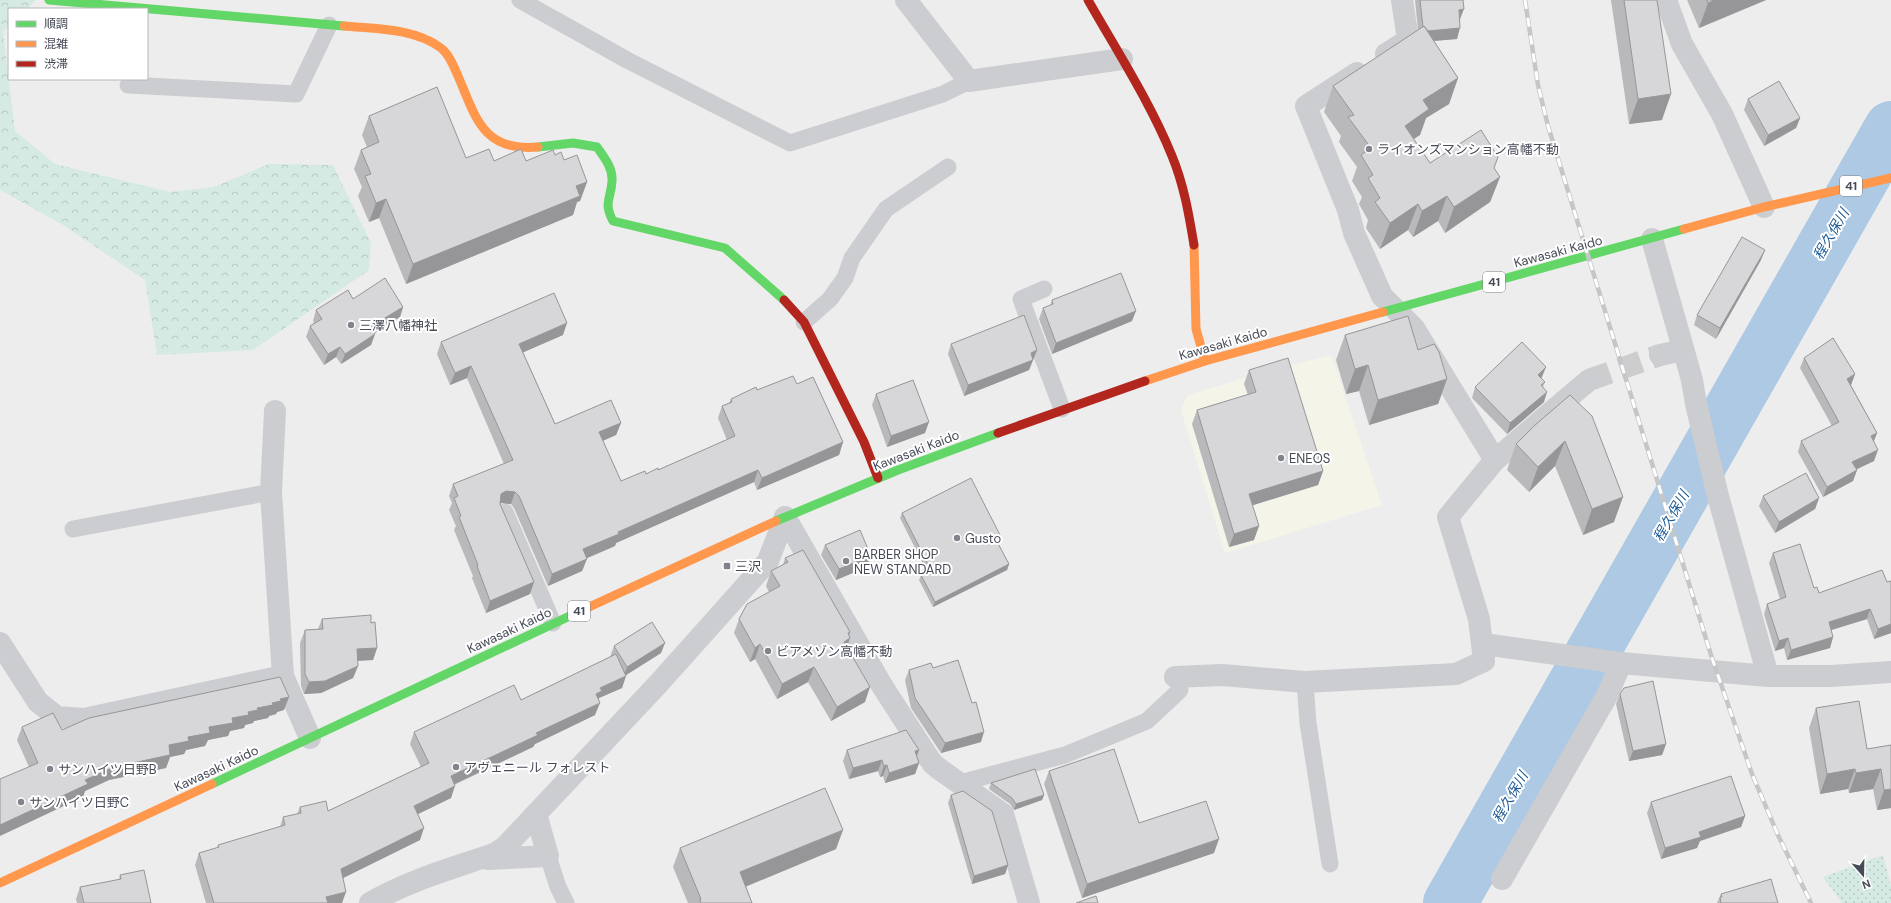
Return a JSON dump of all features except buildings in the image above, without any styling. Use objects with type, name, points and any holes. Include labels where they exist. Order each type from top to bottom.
[{"type":"main road","points":[[49,0],[139,8]]},
{"type":"main road","points":[[1088,0],[1150,109],[1172,156],[1188,207],[1194,247],[1196,329],[1205,361]]},
{"type":"main road","points":[[148,9],[384,30],[422,37],[442,49],[454,66],[479,124],[500,143],[524,148],[573,143],[597,147],[608,162],[612,180],[607,209],[613,221],[724,248],[794,308],[804,322],[864,442],[878,478]]},
{"type":"main road","name":"Kawasaki Kaido","points":[[0,883],[553,623],[786,517],[878,478],[1062,409],[1205,361],[1764,207],[1888,179]]},
{"type":"street","points":[[906,0],[969,81],[1122,59]]},
{"type":"street","points":[[1402,0],[1408,40],[1306,106],[1348,210],[1354,233],[1382,296],[1414,328],[1495,460]]},
{"type":"street","points":[[1666,0],[1682,44],[1722,114],[1764,207]]},
{"type":"street","points":[[1652,239],[1692,380],[1696,404],[1718,496],[1768,676]]},
{"type":"street","points":[[1660,356],[1683,350]]},
{"type":"street","points":[[1178,684],[1222,675],[1306,682],[1456,674],[1484,661],[1479,619],[1448,517],[1495,460],[1589,380]]},
{"type":"street","points":[[275,411],[271,492],[283,676],[310,738]]},
{"type":"street","points":[[786,517],[881,684],[926,754],[934,764],[1003,814],[1029,903]]},
{"type":"street","points":[[370,903],[383,895],[496,853],[505,847],[659,683],[768,561],[786,517]]},
{"type":"street","points":[[0,643],[38,702],[57,717],[84,719],[283,676]]},
{"type":"street","points":[[1483,644],[1621,663],[1768,676],[1831,676],[1891,672]]},
{"type":"street","points":[[1502,880],[1608,694],[1621,663]]},
{"type":"street","points":[[477,860],[548,856],[536,814]]},
{"type":"lane","points":[[520,0],[627,60],[790,143],[942,94],[969,81]]},
{"type":"lane","points":[[128,85],[296,94],[329,25]]},
{"type":"lane","points":[[804,322],[830,299],[845,278],[852,258],[886,209],[948,167]]},
{"type":"lane","points":[[1044,289],[1021,299],[1062,409]]},
{"type":"lane","points":[[73,529],[271,492]]},
{"type":"lane","points":[[505,512],[553,623]]},
{"type":"lane","points":[[1306,682],[1308,723],[1330,864]]},
{"type":"lane","points":[[960,783],[1065,755],[1147,721],[1178,684]]},
{"type":"lane","points":[[548,856],[558,887],[566,903]]},
{"type":"shaded area","name":"ENEOS","points":[[1331,355],[1382,505],[1225,553],[1181,410],[1188,395],[1261,373]]},
{"type":"green space","points":[[0,0],[36,0],[28,8],[8,8],[8,27],[3,32],[8,80],[15,131],[55,164],[170,192],[214,187],[269,164],[333,165],[371,243],[369,270],[253,350],[157,355],[145,280],[63,225],[0,190]]},
{"type":"green space","points":[[1883,855],[1891,886],[1891,903],[1842,903],[1823,877]]},
{"type":"waterway","name":"程久保川","points":[[1450,903],[1891,128]]},
{"type":"tunnel","points":[[1589,380],[1660,355]]},
{"type":"railway","points":[[1525,0],[1538,85],[1548,126],[1711,655],[1752,774],[1778,835],[1811,903]]},
{"type":"traffic: fast","points":[[49,0],[140,8]]},
{"type":"traffic: fast","points":[[148,9],[344,26]]},
{"type":"traffic: fast","points":[[538,147],[573,143],[597,147],[608,163],[612,176],[608,209],[613,221],[725,248],[784,300]]},
{"type":"traffic: fast","points":[[1383,312],[1684,229]]},
{"type":"traffic: fast","points":[[776,521],[898,470],[998,433]]},
{"type":"traffic: fast","points":[[212,784],[589,607]]},
{"type":"traffic: slow","points":[[344,26],[382,29],[407,33],[430,41],[441,48],[451,61],[470,106],[484,129],[493,138],[505,144],[520,147],[538,147]]},
{"type":"traffic: slow","points":[[1684,229],[1764,207],[1891,178]]},
{"type":"traffic: slow","points":[[1194,245],[1196,329],[1205,361]]},
{"type":"traffic: slow","points":[[1145,381],[1205,361],[1383,312]]},
{"type":"traffic: slow","points":[[589,607],[776,521]]},
{"type":"traffic: slow","points":[[0,883],[212,784]]},
{"type":"traffic: jam","points":[[1088,0],[1154,116],[1172,156],[1183,189],[1194,245]]},
{"type":"traffic: jam","points":[[784,300],[804,322],[864,442],[878,478]]},
{"type":"traffic: jam","points":[[998,433],[1145,381]]},
{"type":"place","name":"ライオンズマンション高幡不動","points":[[1369,149]]},
{"type":"place","name":"三澤八幡神社","points":[[351,325]]},
{"type":"place","name":"ENEOS","points":[[1281,458]]},
{"type":"place","name":"Gusto","points":[[957,538]]},
{"type":"place","name":"BARBER SHOP NEW STANDARD","points":[[846,561]]},
{"type":"place","name":"三沢","points":[[727,566]]},
{"type":"place","name":"ビアメゾン高幡不動","points":[[768,651]]},
{"type":"place","name":"アヴェニール フォレスト","points":[[456,767]]},
{"type":"place","name":"サンハイツ日野B","points":[[50,769]]},
{"type":"place","name":"サンハイツ日野C","points":[[21,802]]}]
